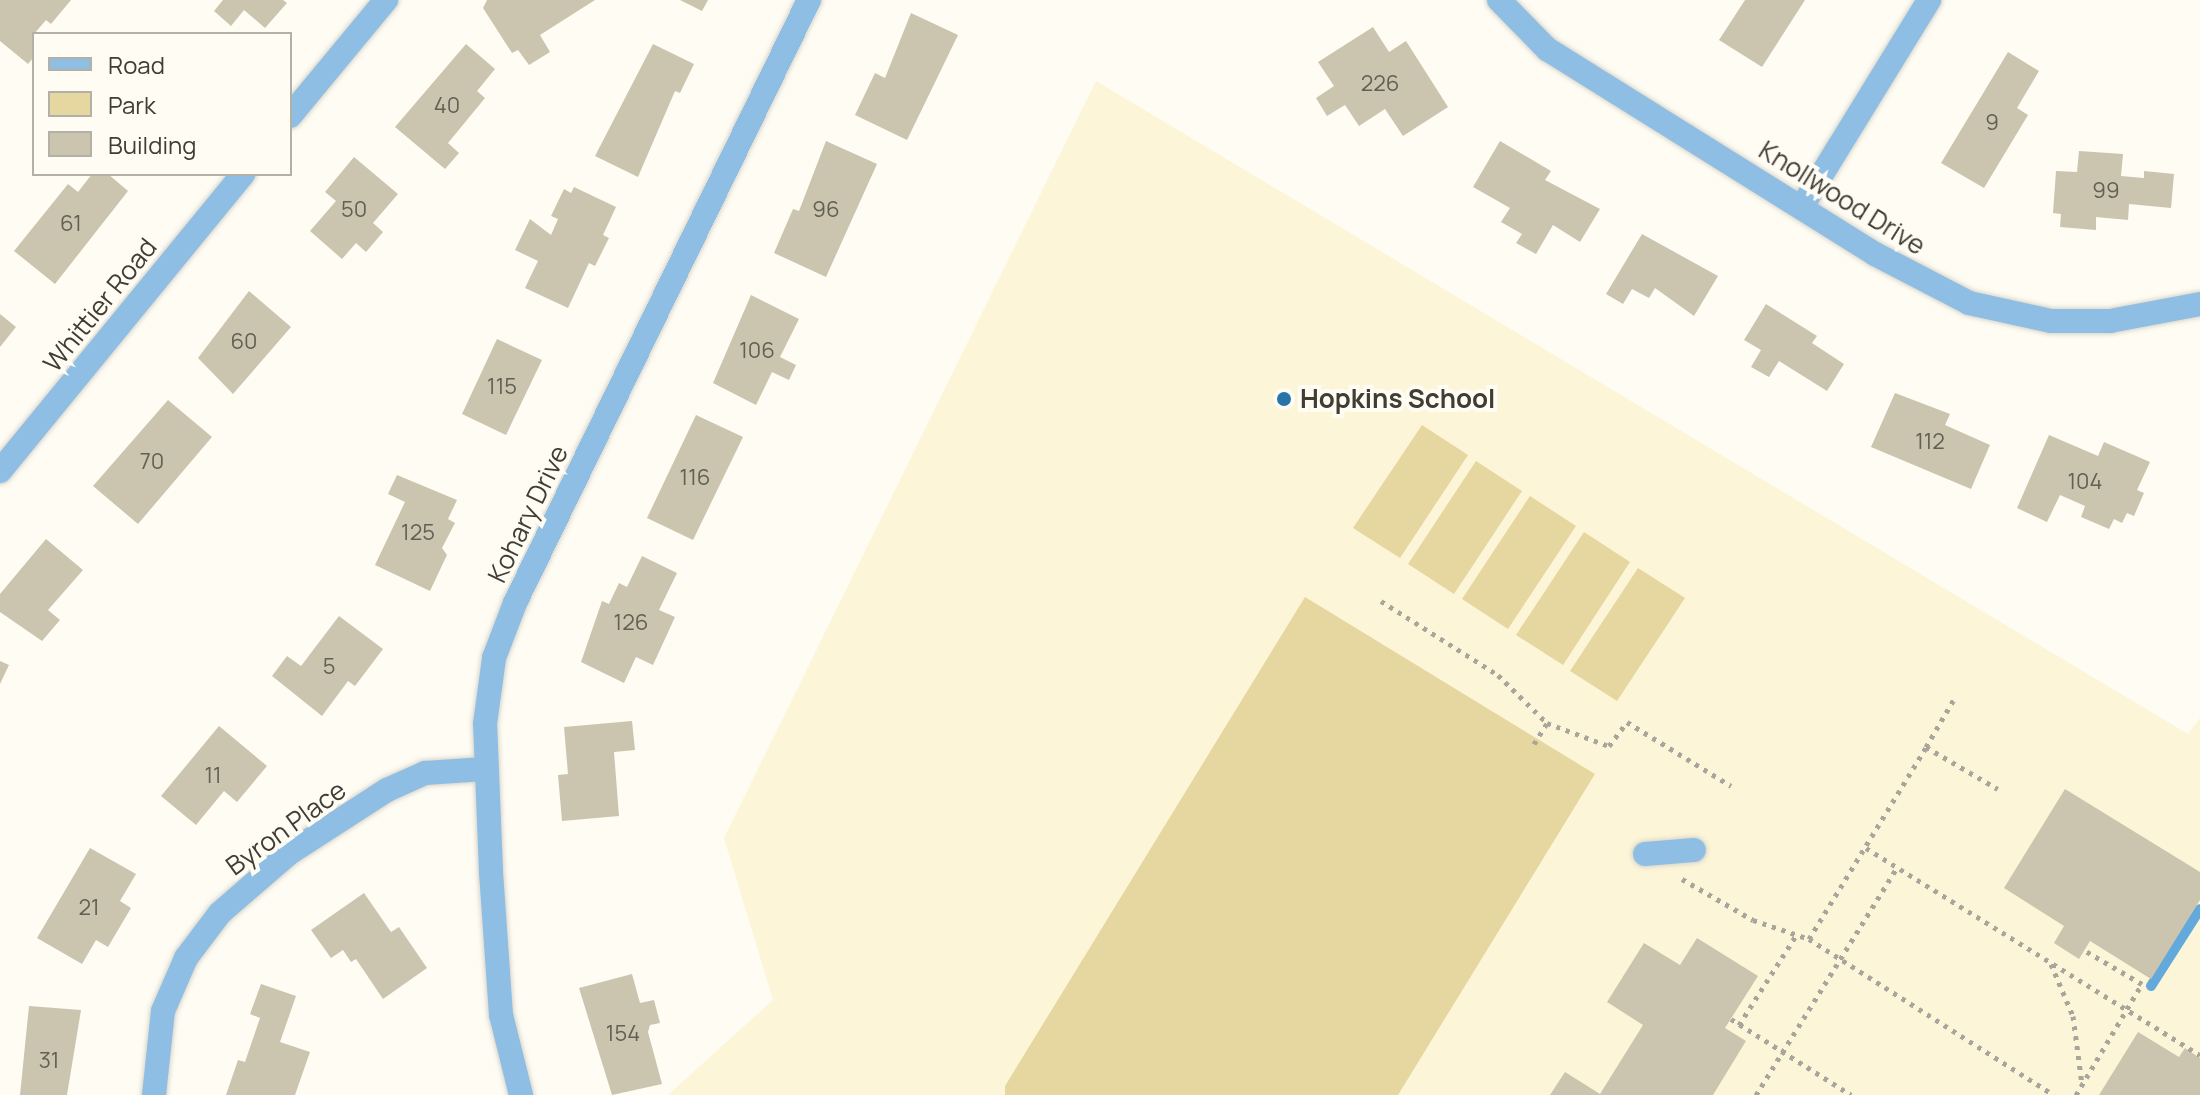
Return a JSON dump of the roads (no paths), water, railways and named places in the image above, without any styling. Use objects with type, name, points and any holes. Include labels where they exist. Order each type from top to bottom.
[{"type":"street","points":[[292,114],[386,0]]},
{"type":"street","name":"Kohary Drive","points":[[521,1095],[501,1015],[485,769],[488,687],[515,603],[809,0]]},
{"type":"street","name":"Knollwood Drive","points":[[1499,0],[1547,49],[1927,284],[2006,314],[2051,321],[2110,321],[2200,304]]},
{"type":"street","points":[[1803,205],[1929,0]]},
{"type":"street","name":"Whittier Road","points":[[0,471],[241,176]]},
{"type":"street","name":"Byron Place","points":[[154,1095],[163,1011],[186,958],[220,913],[288,854],[387,790],[425,773],[485,769]]},
{"type":"street","points":[[1645,854],[1694,850]]},
{"type":"waterway","points":[[2151,986],[2200,909]]},
{"type":"place","name":"Hopkins School","points":[[1284,399]]}]
